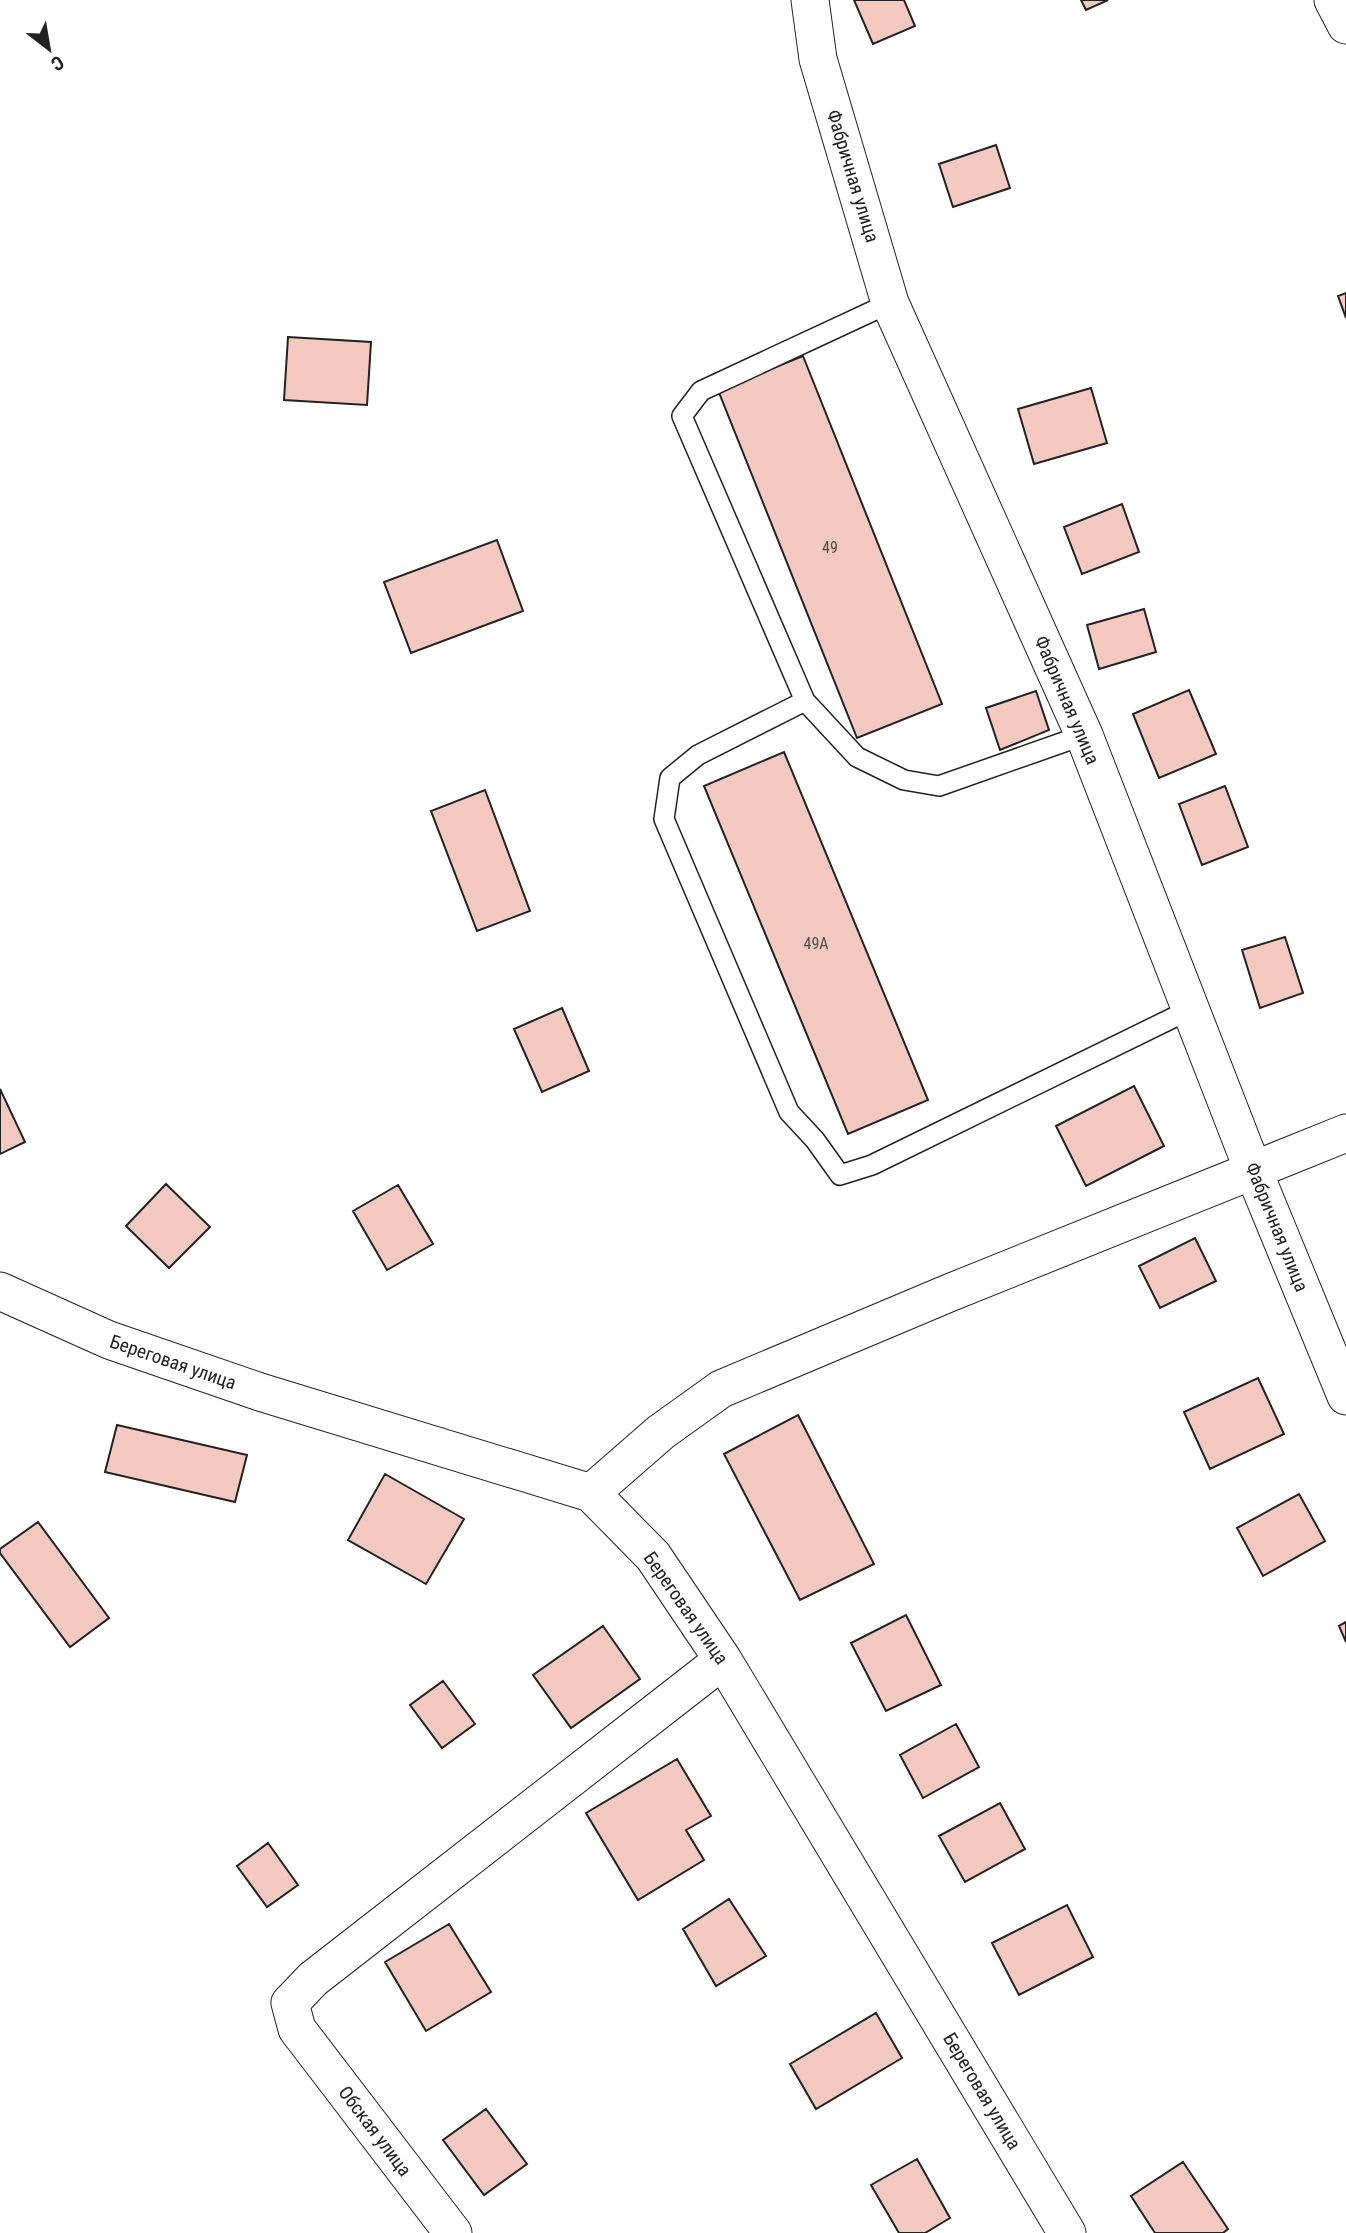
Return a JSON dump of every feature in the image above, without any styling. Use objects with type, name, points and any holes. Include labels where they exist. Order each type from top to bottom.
[{"type":"street","name":"Фабричная улица","points":[[810,0],[818,59],[890,303],[1084,735],[1253,1170],[1346,1396]]},
{"type":"street","points":[[1333,0],[1346,26]]},
{"type":"street","points":[[591,1493],[661,1432],[721,1389],[949,1293],[1346,1133]]},
{"type":"street","name":"Береговая улица","points":[[0,1291],[109,1340],[260,1392],[591,1493],[653,1556],[723,1660],[1067,2233]]},
{"type":"street","name":"Обская улица","points":[[453,2233],[298,2029],[290,2003],[313,1979],[723,1660]]},
{"type":"lane","points":[[890,303],[701,391],[682,415],[805,701],[857,757],[904,780],[939,786],[1084,735]]},
{"type":"lane","points":[[805,701],[698,755],[670,778],[664,819],[789,1112],[815,1140],[840,1175],[872,1165],[1191,1009]]},
{"type":"building","points":[[854,0],[904,0],[915,26],[873,44]]},
{"type":"building","points":[[1081,0],[1108,0],[1086,10]]},
{"type":"building","points":[[996,145],[1010,188],[953,207],[939,164]]},
{"type":"building","points":[[1346,293],[1346,318],[1338,296]]},
{"type":"building","points":[[288,337],[371,342],[367,405],[284,400]]},
{"type":"building","points":[[803,356],[942,704],[857,738],[718,390]]},
{"type":"building","points":[[1091,388],[1107,443],[1034,464],[1018,409]]},
{"type":"building","points":[[1122,504],[1139,552],[1082,574],[1064,527]]},
{"type":"building","points":[[497,540],[523,611],[411,653],[384,582]]},
{"type":"building","points":[[1144,609],[1156,652],[1099,669],[1087,625]]},
{"type":"building","points":[[1189,690],[1216,754],[1159,778],[1133,714]]},
{"type":"building","points":[[1036,691],[1049,730],[1000,750],[986,708]]},
{"type":"building","points":[[784,752],[928,1100],[848,1134],[704,786]]},
{"type":"building","points":[[1225,786],[1248,847],[1202,865],[1179,804]]},
{"type":"building","points":[[485,790],[530,911],[477,931],[431,811]]},
{"type":"building","points":[[1285,937],[1303,993],[1260,1008],[1242,950]]},
{"type":"building","points":[[562,1008],[589,1071],[542,1092],[514,1029]]},
{"type":"building","points":[[1134,1086],[1164,1146],[1086,1186],[1056,1126]]},
{"type":"building","points":[[0,1089],[25,1142],[0,1154]]},
{"type":"building","points":[[166,1184],[210,1227],[169,1268],[126,1226]]},
{"type":"building","points":[[398,1185],[433,1244],[387,1270],[353,1211]]},
{"type":"building","points":[[1195,1238],[1216,1281],[1160,1308],[1139,1266]]},
{"type":"building","points":[[1258,1378],[1284,1434],[1210,1469],[1184,1412]]},
{"type":"building","points":[[798,1415],[874,1564],[800,1600],[724,1454]]},
{"type":"building","points":[[117,1425],[247,1455],[235,1502],[105,1472]]},
{"type":"building","points":[[385,1474],[464,1519],[426,1584],[348,1540]]},
{"type":"building","points":[[1299,1494],[1325,1541],[1263,1576],[1237,1528]]},
{"type":"building","points":[[38,1522],[109,1618],[70,1647],[0,1553],[0,1549]]},
{"type":"building","points":[[906,1615],[941,1685],[886,1711],[851,1643]]},
{"type":"building","points":[[1346,1622],[1346,1642],[1339,1626]]},
{"type":"building","points":[[603,1626],[640,1679],[571,1728],[533,1675]]},
{"type":"building","points":[[443,1681],[475,1724],[442,1748],[410,1705]]},
{"type":"building","points":[[956,1724],[979,1767],[923,1798],[900,1755]]},
{"type":"building","points":[[677,1759],[711,1816],[686,1830],[704,1860],[638,1900],[586,1813]]},
{"type":"building","points":[[1000,1803],[1025,1849],[965,1882],[939,1836]]},
{"type":"building","points":[[268,1843],[298,1885],[267,1907],[237,1866]]},
{"type":"building","points":[[729,1899],[766,1956],[716,1986],[683,1929]]},
{"type":"building","points":[[1067,1905],[1093,1957],[1019,1995],[992,1943]]},
{"type":"building","points":[[449,1924],[491,1992],[426,2031],[385,1962]]},
{"type":"building","points":[[876,2013],[902,2058],[816,2109],[790,2064]]},
{"type":"building","points":[[486,2109],[527,2164],[484,2195],[443,2140]]},
{"type":"building","points":[[917,2159],[950,2218],[925,2233],[899,2233],[871,2185]]},
{"type":"building","points":[[1183,2162],[1228,2229],[1223,2233],[1155,2233],[1131,2196]]}]
